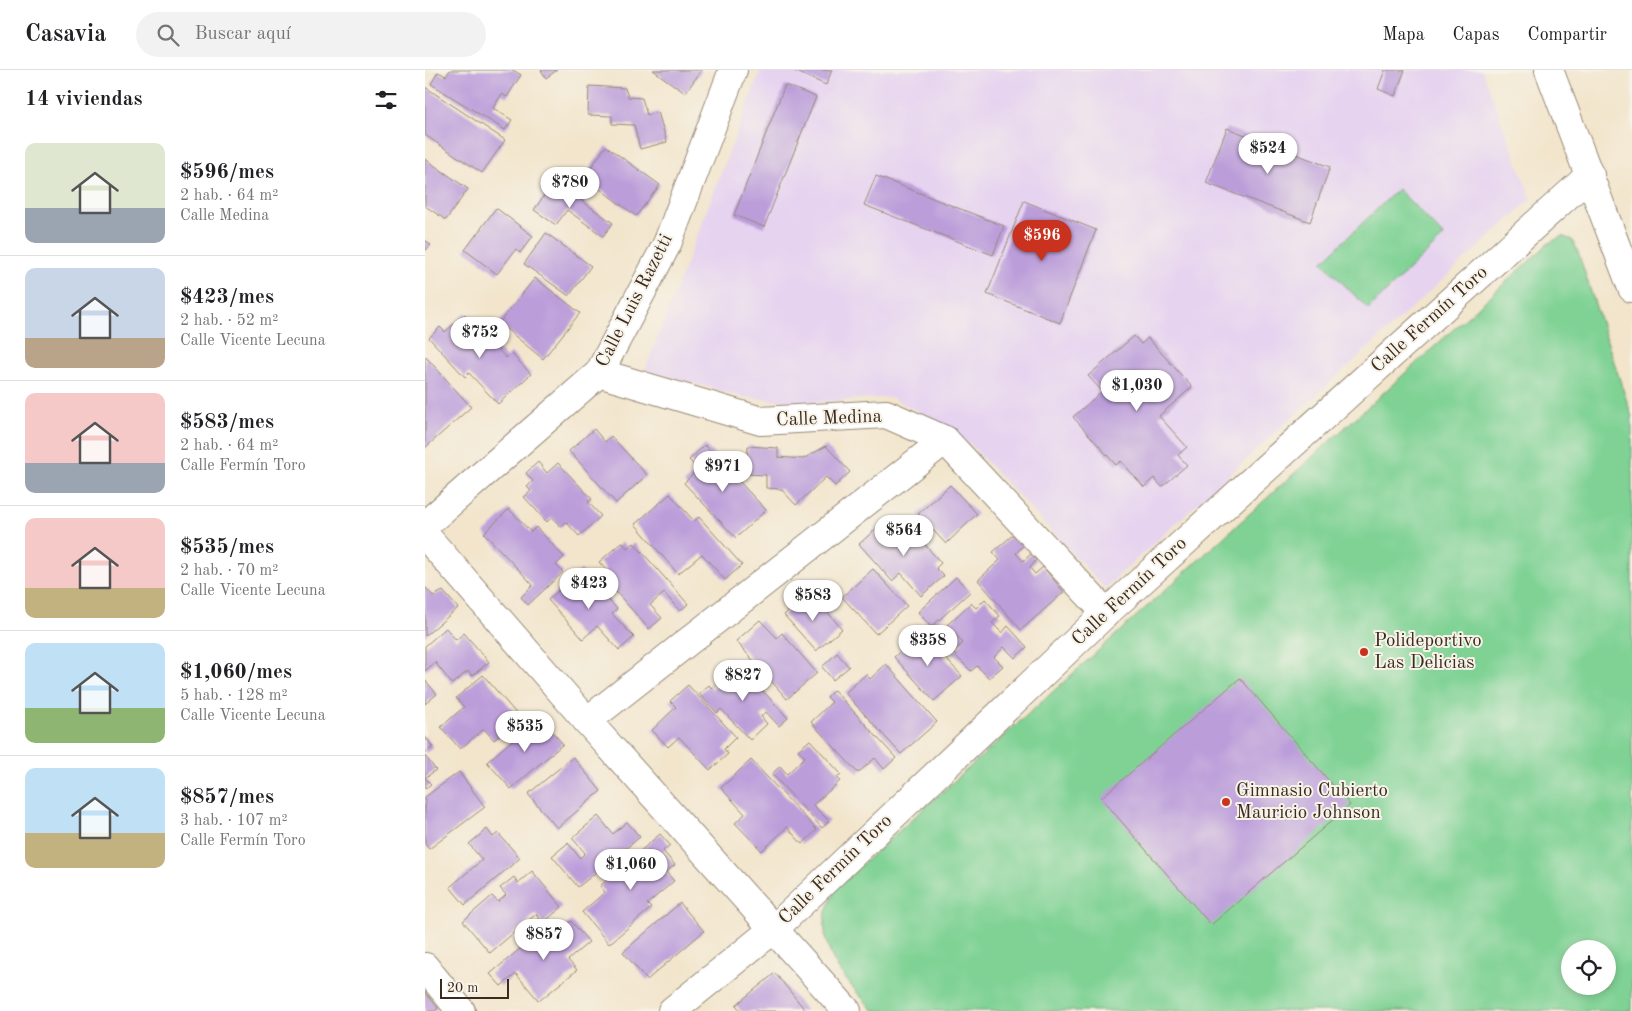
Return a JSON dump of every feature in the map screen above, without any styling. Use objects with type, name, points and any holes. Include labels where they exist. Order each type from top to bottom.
[{"type":"street","name":"Calle Luis Razetti","points":[[425,525],[599,373],[667,244],[733,70]]},
{"type":"street","points":[[1549,70],[1632,288]]},
{"type":"street","name":"Calle Fermín Toro","points":[[672,1011],[775,928],[1106,613],[1590,175]]},
{"type":"street","name":"Calle Medina","points":[[599,373],[761,421],[886,414],[945,440],[1106,613]]},
{"type":"street","points":[[587,721],[945,440]]},
{"type":"street","points":[[425,536],[587,721],[775,928],[847,1011]]},
{"type":"street","points":[[425,967],[461,1011]]},
{"type":"shaded area","points":[[761,70],[1482,70],[1531,199],[1105,588],[971,445],[932,419],[890,397],[803,403],[744,397],[645,370]]},
{"type":"green space","points":[[1398,189],[1444,236],[1368,309],[1322,262]]},
{"type":"green space","name":"Polideportivo Las Delicias","points":[[1562,236],[1572,240],[1578,252],[1632,417],[1632,1011],[874,1011],[837,967],[826,942],[826,912],[837,887],[1549,243]]},
{"type":"building","points":[[450,70],[513,70],[521,75],[507,97],[502,94],[493,108],[512,120],[505,130],[431,84],[438,72],[446,76]]},
{"type":"building","points":[[541,70],[557,70],[546,78]]},
{"type":"building","points":[[653,70],[702,70],[685,93]]},
{"type":"building","points":[[792,70],[832,70],[826,85]]},
{"type":"building","points":[[1385,70],[1405,70],[1395,96],[1378,89]]},
{"type":"building","points":[[785,85],[816,97],[764,227],[734,215]]},
{"type":"building","points":[[589,86],[625,88],[628,97],[642,98],[647,115],[658,112],[667,142],[640,149],[634,125],[612,124],[612,116],[588,115]]},
{"type":"building","points":[[425,87],[505,140],[482,173],[425,135]]},
{"type":"building","points":[[1227,128],[1330,167],[1310,222],[1206,183]]},
{"type":"building","points":[[606,146],[660,185],[636,216],[584,177]]},
{"type":"building","points":[[425,159],[468,189],[446,220],[425,206]]},
{"type":"building","points":[[876,176],[1004,226],[993,255],[864,205]]},
{"type":"building","points":[[554,181],[613,223],[603,236],[567,210],[556,225],[534,210]]},
{"type":"building","points":[[1024,201],[1096,230],[1060,323],[987,294]]},
{"type":"building","points":[[496,208],[533,236],[520,253],[516,249],[497,274],[465,250]]},
{"type":"building","points":[[546,233],[591,266],[569,296],[524,264]]},
{"type":"building","points":[[425,240],[431,245],[425,251]]},
{"type":"building","points":[[535,278],[580,313],[543,359],[499,323]]},
{"type":"building","points":[[465,314],[506,358],[511,353],[531,374],[498,404],[469,373],[465,377],[429,338],[440,327],[445,332]]},
{"type":"building","points":[[1134,336],[1141,344],[1148,338],[1192,387],[1159,416],[1187,447],[1178,455],[1187,465],[1162,487],[1154,478],[1144,487],[1121,461],[1116,465],[1073,417],[1102,391],[1088,376]]},
{"type":"building","points":[[425,356],[471,407],[425,448]]},
{"type":"building","points":[[594,429],[605,442],[611,436],[647,475],[616,503],[569,451]]},
{"type":"building","points":[[705,445],[766,510],[736,538],[684,483],[698,469],[689,460]]},
{"type":"building","points":[[748,446],[778,448],[778,457],[803,459],[826,446],[850,472],[835,486],[826,477],[796,505],[781,489],[766,488],[766,475],[746,474]]},
{"type":"building","points":[[538,462],[547,473],[558,463],[592,499],[588,502],[601,516],[579,536],[566,522],[561,527],[552,517],[547,522],[524,497],[531,491],[527,487],[533,481],[526,473]]},
{"type":"building","points":[[950,485],[977,514],[946,544],[918,514]]},
{"type":"building","points":[[670,494],[694,521],[699,517],[742,565],[725,580],[702,554],[678,574],[635,524]]},
{"type":"building","points":[[509,509],[531,532],[536,527],[564,557],[556,565],[563,572],[528,605],[521,597],[533,585],[484,533]]},
{"type":"building","points":[[905,522],[941,563],[936,568],[944,576],[921,596],[901,573],[892,581],[859,544],[878,527],[887,538]]},
{"type":"building","points":[[1014,534],[1024,545],[1016,553],[1023,561],[1031,554],[1036,560],[1030,568],[1035,574],[1043,567],[1064,592],[1021,630],[978,580],[1000,560],[993,552]]},
{"type":"building","points":[[622,542],[627,548],[634,543],[688,604],[680,611],[664,593],[650,605],[662,618],[649,629],[601,575],[606,570],[599,562]]},
{"type":"building","points":[[873,569],[907,606],[876,634],[842,597]]},
{"type":"building","points":[[581,570],[617,609],[612,614],[634,637],[619,650],[597,626],[583,639],[548,600]]},
{"type":"building","points":[[956,577],[970,592],[931,627],[918,612]]},
{"type":"building","points":[[425,587],[433,596],[443,591],[458,608],[425,636]]},
{"type":"building","points":[[810,592],[842,629],[816,651],[784,615]]},
{"type":"building","points":[[985,599],[1000,616],[992,623],[1002,633],[1008,626],[1027,647],[1015,658],[1004,647],[994,657],[1003,666],[989,678],[977,666],[971,671],[953,653],[963,643],[947,625],[971,603],[976,608]]},
{"type":"building","points":[[760,620],[777,638],[782,633],[817,673],[787,699],[736,641]]},
{"type":"building","points":[[446,628],[456,640],[464,633],[489,662],[472,676],[468,671],[452,684],[435,662],[425,671],[425,646]]},
{"type":"building","points":[[921,632],[962,676],[934,701],[894,657]]},
{"type":"building","points":[[837,653],[849,667],[833,680],[822,667]]},
{"type":"building","points":[[886,664],[937,722],[901,754],[845,693],[866,674],[870,679]]},
{"type":"building","points":[[739,665],[788,718],[779,726],[766,712],[761,716],[767,724],[750,740],[721,709],[717,713],[699,694],[709,685],[712,689]]},
{"type":"building","points":[[483,675],[520,718],[494,740],[484,729],[460,749],[441,727],[464,707],[456,698]]},
{"type":"building","name":"Gimnasio Cubierto Mauricio Johnson","points":[[1240,678],[1350,805],[1211,925],[1101,798]]},
{"type":"building","points":[[425,680],[437,694],[425,704]]},
{"type":"building","points":[[688,685],[736,737],[724,749],[728,754],[710,770],[679,737],[668,747],[652,730],[676,707],[670,701]]},
{"type":"building","points":[[834,690],[896,758],[884,769],[875,758],[858,773],[811,722],[832,702],[827,697]]},
{"type":"building","points":[[539,717],[563,744],[511,789],[487,762]]},
{"type":"building","points":[[425,736],[433,747],[425,753]]},
{"type":"building","points":[[810,740],[841,774],[837,777],[840,781],[813,805],[829,821],[822,828],[772,774],[780,766],[787,774],[805,757],[798,750]]},
{"type":"building","points":[[425,756],[436,770],[425,778]]},
{"type":"building","points":[[573,757],[601,791],[557,828],[528,794]]},
{"type":"building","points":[[751,760],[817,830],[802,844],[787,827],[762,851],[735,823],[745,814],[721,788]]},
{"type":"building","points":[[459,772],[485,807],[429,849],[425,844],[425,797]]},
{"type":"building","points":[[425,778],[431,784],[425,789]]},
{"type":"building","points":[[598,816],[613,834],[627,822],[640,837],[578,887],[552,856],[568,843],[580,858],[585,853],[572,838]]},
{"type":"building","points":[[487,829],[493,837],[498,833],[520,858],[465,905],[450,887],[482,860],[469,844]]},
{"type":"building","points":[[660,834],[670,845],[663,851],[675,865],[666,872],[674,881],[647,904],[651,908],[609,944],[582,912],[605,892],[600,886]]},
{"type":"building","points":[[532,871],[562,907],[543,923],[536,914],[490,953],[463,921],[492,896],[498,902],[506,895],[500,888],[514,877],[518,883]]},
{"type":"building","points":[[680,903],[704,931],[647,980],[623,952]]},
{"type":"building","points":[[571,921],[589,942],[568,960],[577,970],[539,1001],[516,974],[501,986],[490,974],[540,932],[547,941]]},
{"type":"building","points":[[775,973],[806,1011],[741,1011],[736,1005]]},
{"type":"building","points":[[425,992],[438,1008],[435,1011],[425,1011]]},
{"type":"place","name":"Polideportivo Las Delicias","points":[[1364,652]]},
{"type":"place","name":"Gimnasio Cubierto Mauricio Johnson","points":[[1226,802]]}]
